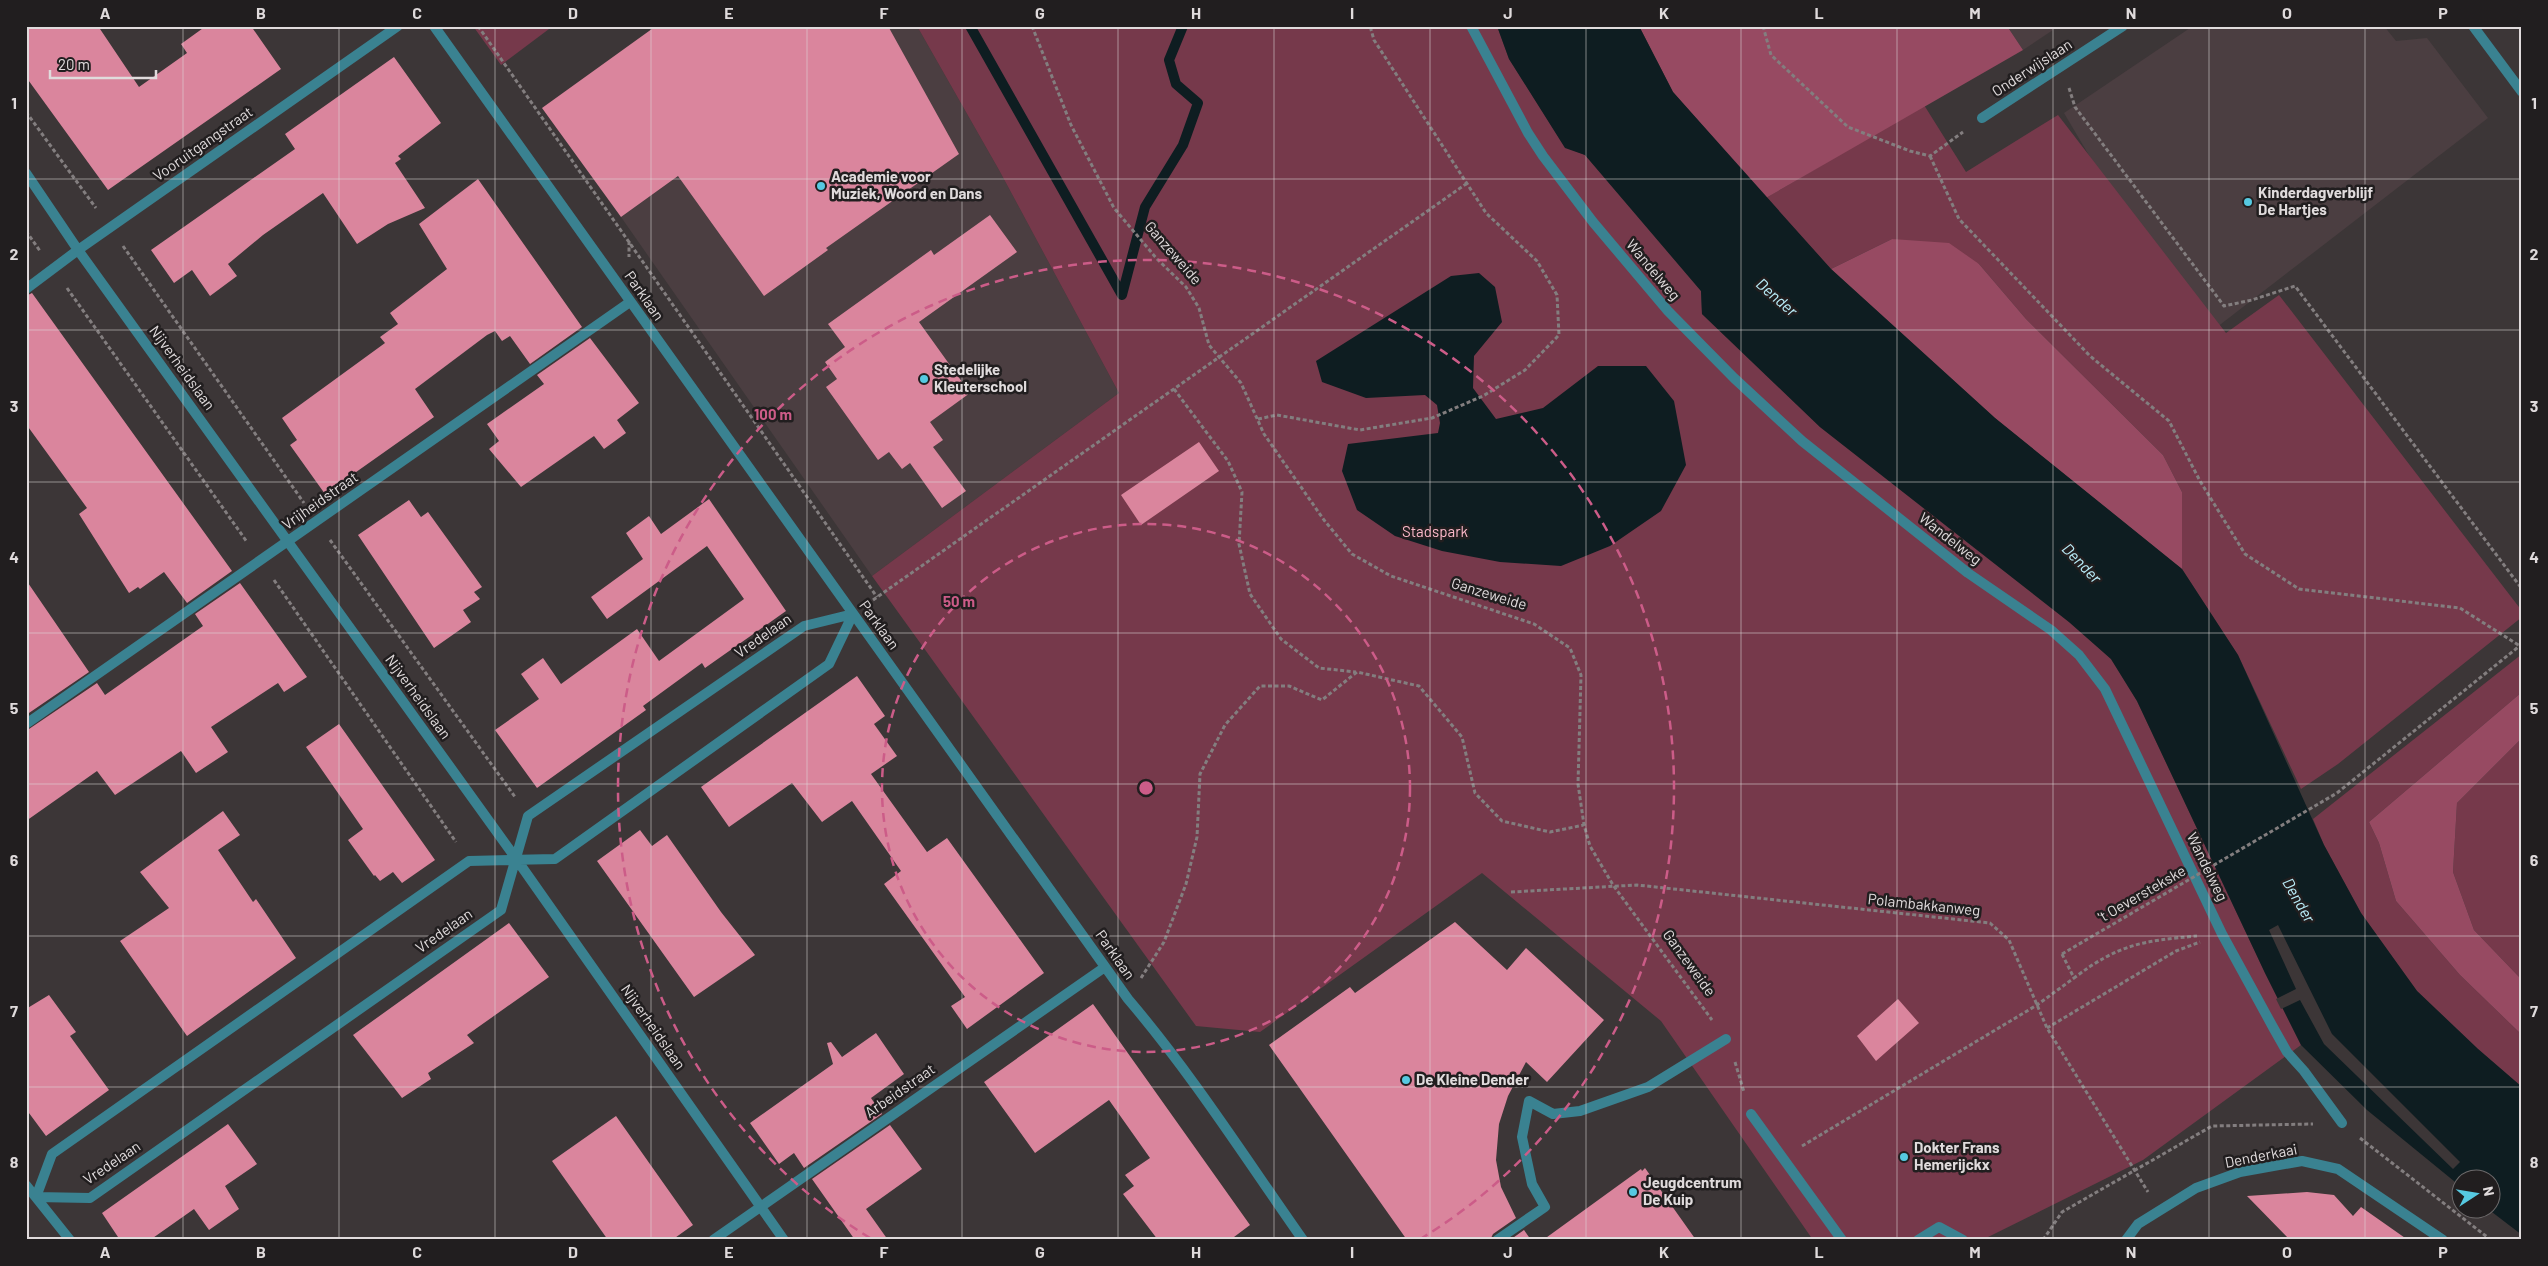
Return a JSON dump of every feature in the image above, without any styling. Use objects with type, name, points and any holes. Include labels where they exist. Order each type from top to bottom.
[{"type":"street","name":"Vooruitgangstraat","points":[[26,289],[78,250],[398,26]]},
{"type":"street","name":"Parklaan","points":[[434,26],[1105,967],[1270,1190],[1299,1238]]},
{"type":"street","name":"Wandelweg","points":[[1471,26],[1528,133],[1543,156],[1593,222],[1675,318],[1734,378],[1802,441],[1968,573],[2051,630],[2079,655],[2105,689],[2222,934],[2287,1052],[2304,1071],[2342,1124]]},
{"type":"street","name":"Onderwijslaan","points":[[1982,118],[2123,26]]},
{"type":"street","points":[[2473,26],[2522,92]]},
{"type":"street","name":"Nijverheidslaan","points":[[26,172],[78,250],[517,860],[784,1240]]},
{"type":"street","name":"Vrijheidstraat","points":[[26,724],[630,302]]},
{"type":"street","points":[[36,1197],[52,1154],[468,861],[555,859],[828,664],[853,614]]},
{"type":"street","name":"Vredelaan","points":[[36,1197],[90,1198],[501,910],[517,860],[528,816],[804,626],[853,614]]},
{"type":"street","name":"Arbeidstraat","points":[[712,1240],[1105,967]]},
{"type":"street","points":[[1497,1240],[1545,1207],[1532,1184],[1522,1137],[1529,1101],[1553,1114],[1580,1111],[1648,1087],[1726,1039]]},
{"type":"street","points":[[1751,1114],[1842,1240]]},
{"type":"street","name":"Denderkaai","points":[[2126,1240],[2138,1224],[2159,1209],[2196,1188],[2240,1172],[2302,1161],[2338,1169],[2443,1240]]},
{"type":"street","points":[[26,1185],[70,1240]]},
{"type":"street","points":[[1918,1240],[1939,1227],[1963,1240]]},
{"type":"path","points":[[478,26],[877,597]]},
{"type":"path","name":"Ganzeweide","points":[[1032,26],[1071,125],[1114,208],[1157,259],[1186,287],[1199,308],[1209,345],[1241,383],[1264,434],[1324,520],[1352,554],[1391,576],[1534,624],[1570,648],[1581,675],[1578,784],[1584,825],[1590,846],[1613,885],[1726,1039],[1751,1114]]},
{"type":"path","points":[[1258,420],[1277,415],[1360,430],[1432,418],[1483,396],[1526,370],[1559,334],[1558,295],[1536,261],[1486,213],[1374,40],[1370,26]]},
{"type":"path","points":[[1763,26],[1771,56],[1848,127],[1910,151],[1930,156]]},
{"type":"path","points":[[2061,66],[2075,107],[2224,306],[2252,300],[2295,286],[2522,589]]},
{"type":"path","points":[[26,112],[528,816]]},
{"type":"path","points":[[1930,156],[1982,118]]},
{"type":"path","points":[[1930,156],[1959,219],[2090,356],[2169,421],[2200,480],[2245,554],[2300,589],[2460,608],[2521,645]]},
{"type":"path","points":[[853,614],[1466,184]]},
{"type":"path","points":[[1174,389],[1228,461],[1242,492],[1239,544],[1250,594],[1280,640],[1319,668],[1357,672],[1419,686],[1462,737],[1475,793],[1502,821],[1550,832],[1584,825]]},
{"type":"path","name":"'t Oeverstekske","points":[[2074,978],[2062,954],[2337,794],[2521,645]]},
{"type":"path","points":[[1128,999],[1164,942],[1186,884],[1197,837],[1200,774],[1225,725],[1260,686],[1289,686],[1322,700],[1357,672]]},
{"type":"path","name":"Polambakkanweg","points":[[1511,892],[1637,885],[1990,923],[2009,940],[2047,1028],[2159,1209]]},
{"type":"path","points":[[1782,1158],[2037,1005],[2102,958],[2138,942],[2222,934]]},
{"type":"path","points":[[2047,1028],[2176,951],[2222,934]]},
{"type":"path","points":[[2043,1240],[2062,1212],[2212,1126],[2342,1124],[2491,1240]]},
{"type":"shaded area","points":[[682,26],[917,26],[999,170],[1119,393],[872,576],[621,217],[751,124]]},
{"type":"shaded area","points":[[1639,26],[2007,26],[2023,50],[1766,198],[1673,92]]},
{"type":"shaded area","points":[[2007,26],[2059,26],[2023,50]]},
{"type":"shaded area","name":"Kinderdagverblijf De Hartjes","points":[[2193,26],[2384,26],[2396,41],[2427,38],[2488,118],[2199,341],[2064,113]]},
{"type":"shaded area","points":[[1892,239],[1949,243],[1979,264],[2026,319],[2163,455],[2182,492],[2182,569],[1995,418],[1831,269]]},
{"type":"shaded area","points":[[2522,692],[2522,738],[2457,803],[2453,872],[2474,930],[2522,980],[2522,1035],[2460,975],[2396,901],[2379,843],[2369,822]]},
{"type":"green space","points":[[473,26],[553,26],[501,65]]},
{"type":"green space","name":"Stadspark","points":[[917,26],[1497,26],[1509,59],[1565,147],[1585,155],[1701,291],[1702,314],[1820,427],[2069,622],[2111,659],[2137,701],[2265,973],[2301,1045],[2143,1160],[1982,1240],[1813,1240],[1661,1021],[1482,873],[1260,1032],[1196,1026],[872,576],[1119,393],[999,170]]},
{"type":"green space","points":[[1924,105],[1966,172],[2058,115],[2226,333],[2279,295],[2522,611],[2522,617],[2338,764],[2301,789],[2238,655],[2182,569],[2182,492],[2163,455],[2026,319],[1979,264],[1892,239],[1831,269],[1766,198]]},
{"type":"green space","points":[[2522,654],[2522,692],[2369,822],[2379,843],[2396,901],[2460,975],[2522,1035],[2522,1087],[2478,1049],[2417,991],[2361,913],[2324,845],[2313,819]]},
{"type":"green space","points":[[2522,738],[2522,980],[2474,930],[2453,872],[2457,803]]},
{"type":"water","name":"Dender","points":[[1497,26],[1639,26],[1673,92],[1831,269],[1995,418],[2182,569],[2238,655],[2324,845],[2361,913],[2417,991],[2478,1049],[2522,1087],[2522,1235],[2500,1218],[2500,1168],[2450,1168],[2450,1178],[2367,1110],[2301,1045],[2265,973],[2137,701],[2111,659],[2069,622],[1820,427],[1702,314],[1701,291],[1585,155],[1565,148],[1509,59]]},
{"type":"water","points":[[1479,273],[1495,287],[1502,322],[1474,356],[1473,388],[1496,419],[1543,408],[1598,366],[1646,366],[1674,401],[1686,465],[1661,511],[1610,546],[1561,566],[1500,562],[1442,551],[1395,536],[1357,510],[1342,471],[1348,444],[1438,433],[1440,423],[1437,405],[1425,395],[1366,398],[1322,382],[1316,361],[1451,276]]},
{"type":"pier","points":[[2278,925],[2332,1034],[2460,1162],[2454,1168],[2324,1044],[2300,1000],[2281,1009],[2276,999],[2296,989],[2269,930]]},
{"type":"building","points":[[26,26],[98,26],[139,87],[187,53],[181,44],[206,26],[251,26],[281,69],[108,190],[26,77]]},
{"type":"building","name":"Academie voor Muziek, Woord en Dans","points":[[656,26],[888,26],[959,154],[826,248],[828,250],[764,296],[678,176],[621,217],[542,108]]},
{"type":"building","points":[[394,57],[441,123],[398,156],[401,159],[395,163],[425,208],[388,224],[357,244],[323,193],[263,235],[228,264],[237,276],[210,296],[192,270],[174,283],[151,250],[295,149],[285,134]]},
{"type":"building","points":[[478,179],[582,327],[530,364],[510,336],[502,341],[495,331],[487,335],[415,389],[434,417],[325,494],[290,445],[297,440],[282,418],[385,343],[380,337],[398,324],[390,313],[447,269],[419,224]]},
{"type":"building","points":[[990,215],[1017,252],[919,322],[970,393],[930,422],[943,440],[933,447],[966,491],[942,508],[910,463],[902,469],[889,452],[878,460],[826,387],[837,379],[825,362],[845,347],[828,324],[931,250],[934,255]]},
{"type":"building","points":[[32,293],[232,571],[187,603],[164,572],[140,589],[138,587],[129,593],[79,514],[87,508],[26,424],[26,296]]},
{"type":"building","points":[[590,338],[639,403],[617,420],[626,433],[604,449],[594,436],[521,487],[489,449],[499,441],[487,424],[544,384],[537,375]]},
{"type":"building","points":[[1199,442],[1219,471],[1141,525],[1121,495]]},
{"type":"building","points":[[709,499],[786,611],[705,668],[702,663],[643,706],[646,710],[537,788],[495,730],[539,699],[521,674],[543,658],[561,684],[637,629],[659,661],[744,599],[707,546],[607,619],[591,597],[643,559],[626,533],[649,516],[661,534]]},
{"type":"building","points":[[409,500],[421,517],[428,512],[482,587],[474,592],[480,599],[463,610],[471,622],[434,648],[358,535]]},
{"type":"building","points":[[26,580],[89,672],[26,715]]},
{"type":"building","points":[[240,583],[307,677],[284,692],[278,683],[211,727],[228,752],[196,773],[181,751],[115,795],[97,771],[26,821],[26,731],[97,683],[105,695],[203,626],[195,614]]},
{"type":"building","points":[[857,676],[885,716],[874,724],[897,756],[871,774],[927,852],[947,838],[1044,973],[967,1029],[951,1006],[965,997],[884,884],[901,871],[852,801],[822,822],[792,783],[729,827],[701,787]]},
{"type":"building","points":[[339,724],[435,860],[402,883],[393,872],[380,881],[374,876],[348,840],[363,829],[306,747]]},
{"type":"building","points":[[223,811],[240,835],[218,850],[253,902],[256,899],[296,958],[187,1036],[120,941],[169,908],[140,872]]},
{"type":"building","points":[[640,830],[652,846],[667,835],[721,912],[755,955],[694,997],[597,861]]},
{"type":"building","name":"De Kleine Dender","points":[[1455,922],[1507,970],[1526,948],[1604,1020],[1547,1082],[1526,1062],[1508,1096],[1499,1124],[1496,1160],[1501,1187],[1516,1218],[1493,1234],[1490,1240],[1407,1240],[1269,1045],[1350,987],[1355,993]]},
{"type":"building","points":[[509,923],[549,977],[467,1035],[474,1043],[428,1073],[431,1079],[402,1098],[353,1035]]},
{"type":"building","points":[[49,995],[76,1032],[70,1036],[109,1090],[46,1136],[26,1109],[26,1009]]},
{"type":"building","points":[[1898,999],[1919,1023],[1876,1061],[1857,1036]]},
{"type":"building","points":[[1093,1004],[1250,1225],[1230,1240],[1158,1240],[1123,1194],[1134,1186],[1125,1175],[1150,1158],[1109,1100],[1035,1153],[984,1082]]},
{"type":"building","points":[[876,1033],[904,1074],[871,1098],[882,1114],[804,1168],[794,1153],[779,1164],[750,1123],[833,1064],[827,1043],[831,1042],[842,1057]]},
{"type":"building","points":[[616,1116],[693,1225],[672,1240],[608,1240],[552,1161]]},
{"type":"building","points":[[228,1124],[257,1164],[225,1186],[239,1209],[209,1230],[194,1209],[150,1240],[120,1240],[102,1213]]},
{"type":"building","points":[[890,1125],[922,1169],[866,1209],[888,1240],[855,1240],[812,1179]]},
{"type":"building","name":"Jeugdcentrum De Kuip","points":[[1645,1168],[1696,1240],[1543,1240],[1641,1169],[1642,1171]]},
{"type":"building","points":[[2307,1192],[2334,1195],[2353,1216],[2361,1207],[2408,1240],[2290,1240],[2247,1196]]},
{"type":"building","points":[[1524,1230],[1531,1240],[1510,1240]]},
{"type":"waterway","points":[[970,26],[1122,295]]},
{"type":"waterway","points":[[1122,295],[1145,207],[1183,145],[1198,103],[1176,84],[1169,60],[1183,26]]},
{"type":"place","name":"Academie voor Muziek, Woord en Dans","points":[[821,186]]},
{"type":"place","name":"Kinderdagverblijf De Hartjes","points":[[2248,202]]},
{"type":"place","name":"Stedelijke Kleuterschool","points":[[924,379]]},
{"type":"place","name":"De Kleine Dender","points":[[1406,1080]]},
{"type":"place","name":"Dokter Frans Hemerijckx","points":[[1904,1157]]},
{"type":"place","name":"Jeugdcentrum De Kuip","points":[[1633,1192]]}]
